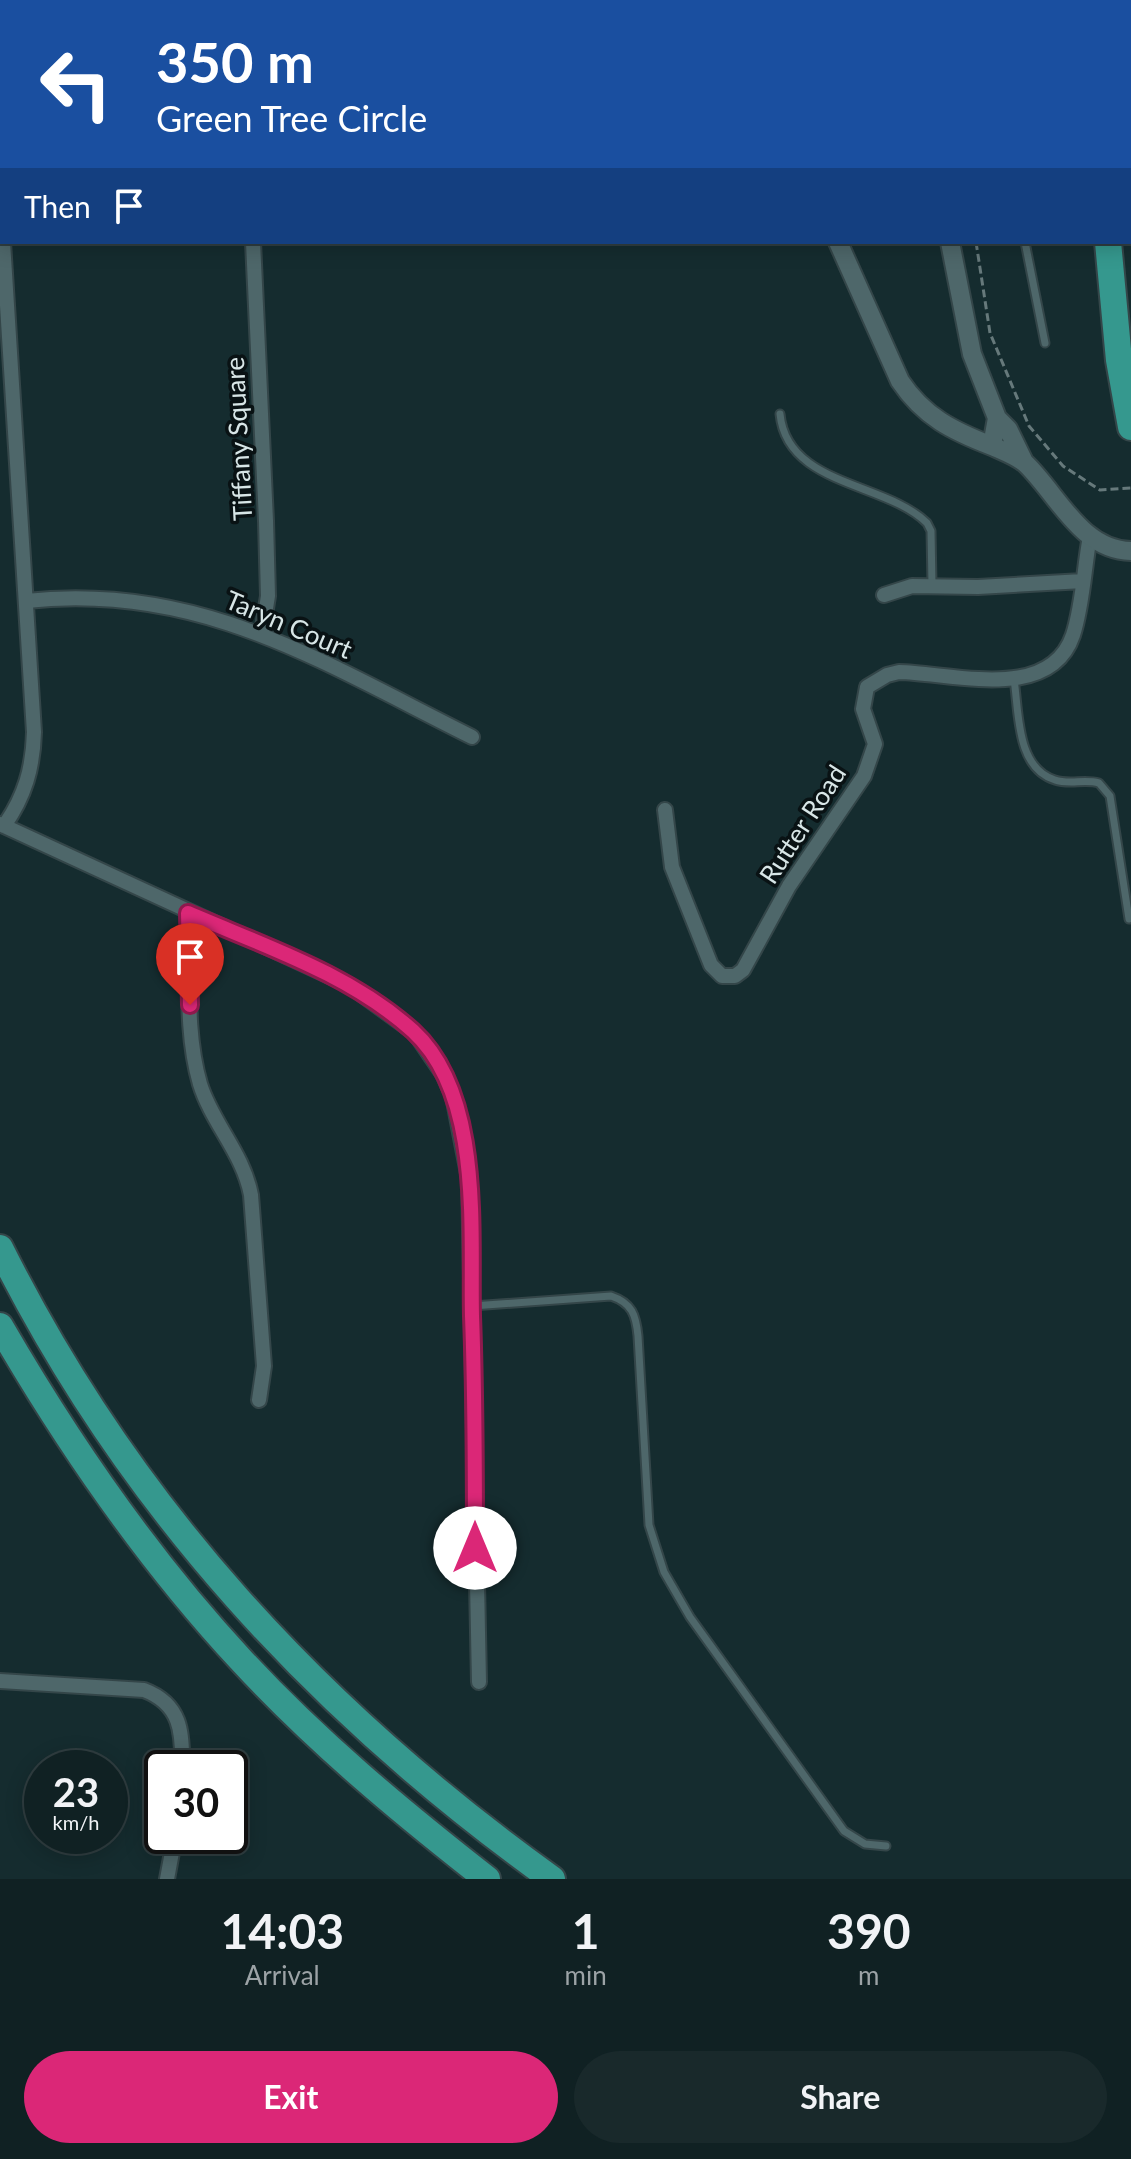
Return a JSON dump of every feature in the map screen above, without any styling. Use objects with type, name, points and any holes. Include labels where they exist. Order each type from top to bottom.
[{"type":"highway","points":[[1108,244],[1119,360],[1131,427]]},
{"type":"highway","points":[[0,1248],[53,1345],[126,1459],[209,1567],[271,1640],[335,1702],[429,1784],[552,1879]]},
{"type":"highway","points":[[0,1326],[70,1440],[196,1610],[293,1713],[359,1775],[487,1879]]},
{"type":"street","points":[[3,244],[33,755],[20,804],[2,825],[349,985],[415,1033],[430,1053],[453,1096],[463,1137],[470,1195],[479,1682]]},
{"type":"street","name":"Tiffany Square","points":[[253,244],[268,596],[262,633]]},
{"type":"street","points":[[839,244],[900,381],[911,398],[948,429],[1024,462]]},
{"type":"street","points":[[950,244],[972,354],[997,418],[1008,429],[1024,462],[1090,536],[1112,549],[1131,551]]},
{"type":"street","points":[[992,446],[997,418]]},
{"type":"street","name":"Rutter Road","points":[[665,810],[672,867],[711,965],[722,976],[735,976],[743,970],[789,886],[864,776],[875,744],[863,709],[867,687],[899,672],[1014,679],[1048,668],[1068,646],[1090,536]]},
{"type":"street","points":[[884,595],[912,586],[932,584],[978,587],[1083,581]]},
{"type":"street","name":"Taryn Court","points":[[26,601],[75,597],[137,600],[179,607],[262,633],[472,737]]},
{"type":"street","points":[[188,913],[191,1035],[196,1067],[206,1100],[244,1169],[251,1195],[264,1366],[259,1400]]},
{"type":"street","points":[[0,1681],[144,1690],[168,1703],[180,1723],[181,1750]]},
{"type":"street","points":[[167,1879],[172,1854]]},
{"type":"lane","points":[[1025,244],[1045,343]]},
{"type":"lane","points":[[780,414],[784,433],[799,455],[927,523],[931,531],[932,584]]},
{"type":"lane","points":[[1014,679],[1025,748],[1036,769],[1063,782],[1099,783],[1110,796],[1129,919]]},
{"type":"lane","points":[[472,1306],[611,1296],[631,1307],[636,1316],[638,1336],[649,1525],[664,1572],[690,1617],[844,1831],[865,1844],[886,1846]]},
{"type":"path","points":[[976,244],[990,333],[1029,426],[1063,466],[1100,490],[1131,488]]},
{"type":"route","points":[[190,1005],[188,913],[349,985],[415,1033],[443,1074],[453,1096],[469,1179],[475,1548]]}]
